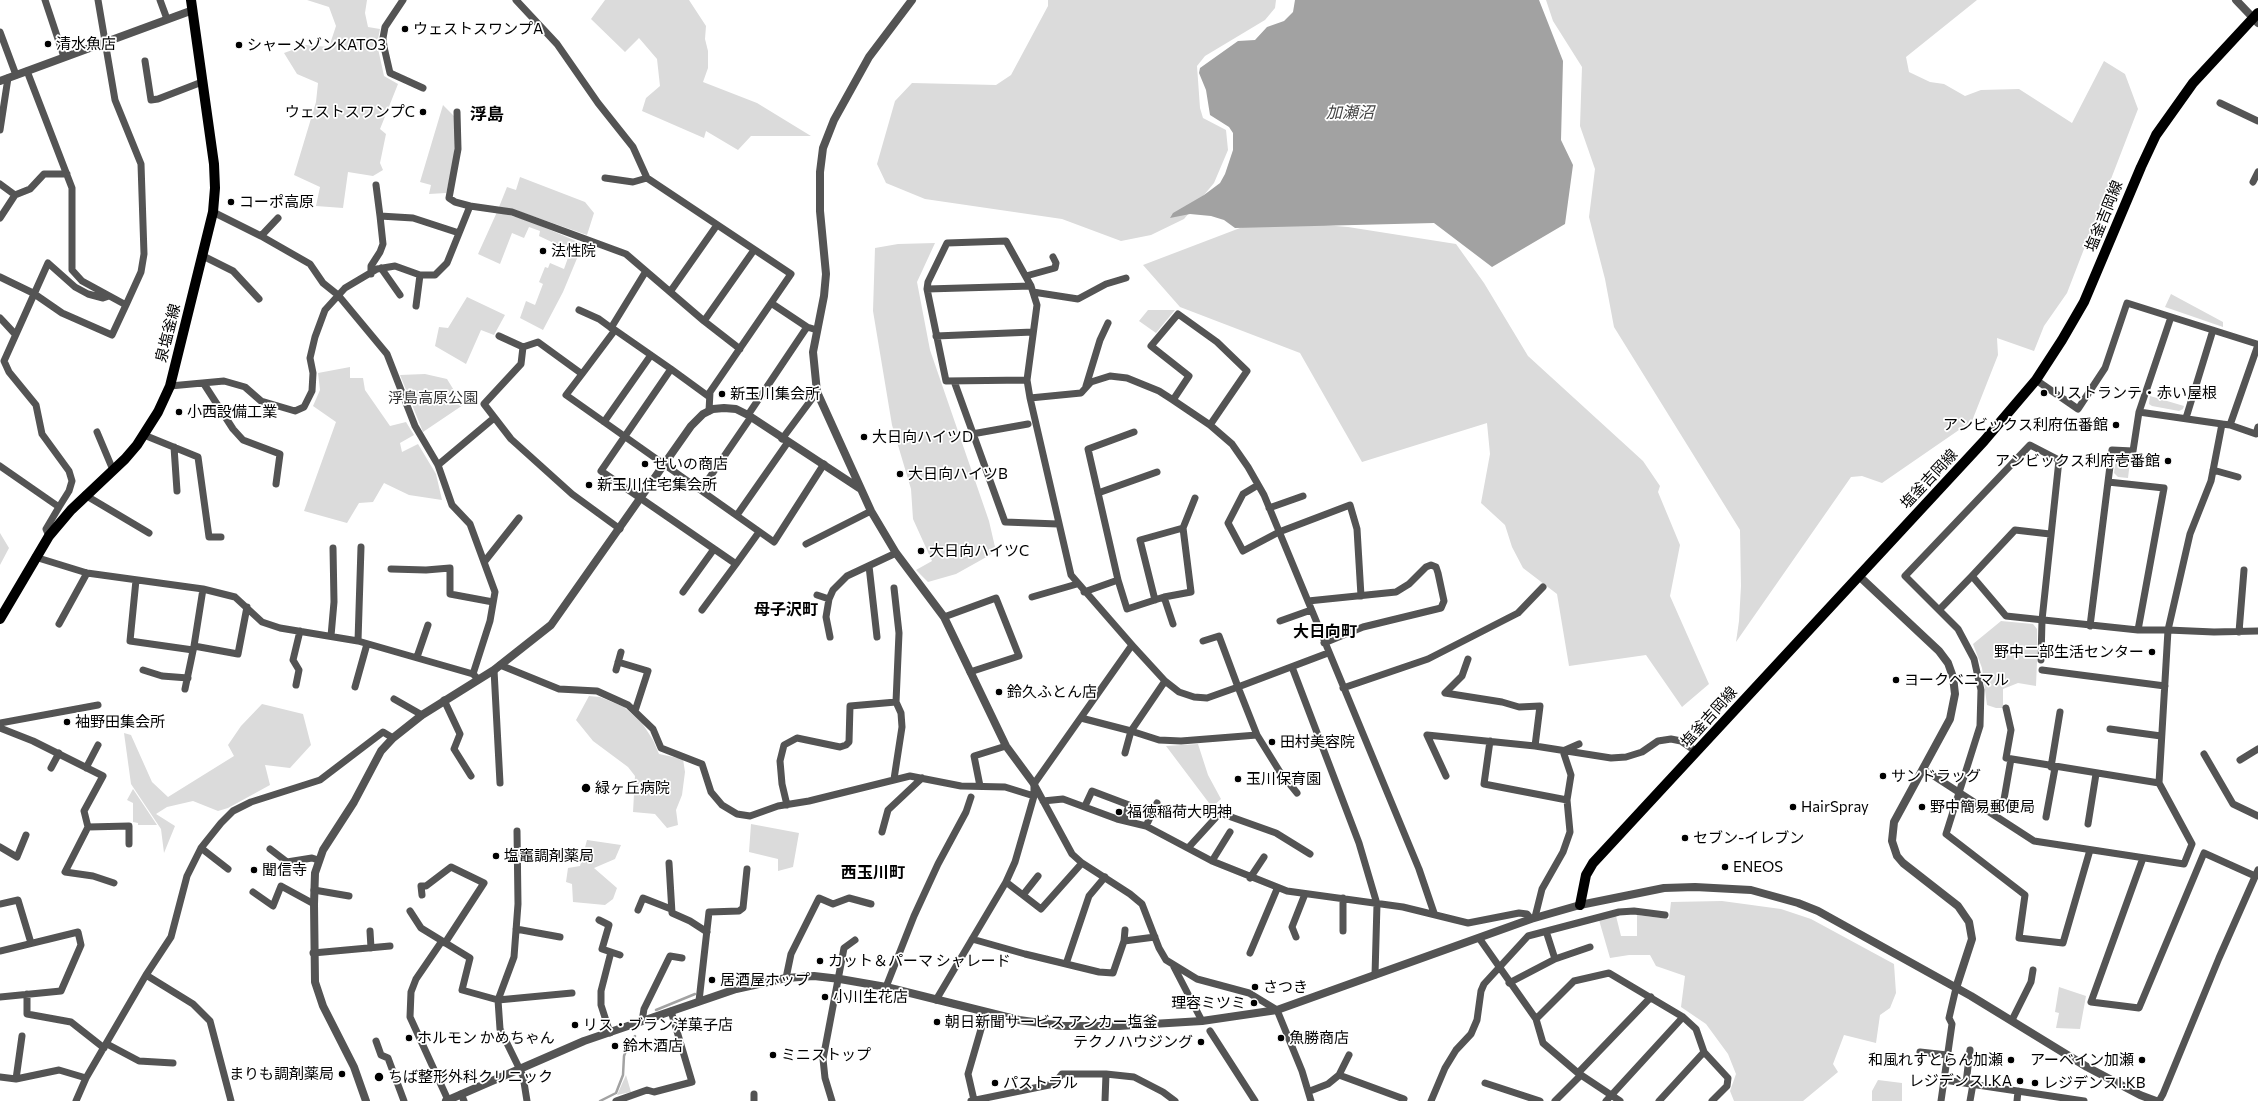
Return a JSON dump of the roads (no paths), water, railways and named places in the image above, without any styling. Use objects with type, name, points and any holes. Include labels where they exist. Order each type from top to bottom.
[{"type":"main road","name":"泉塩釜線","points":[[0,619],[49,536],[85,495],[125,459],[144,435],[158,412],[170,386],[213,212],[215,188],[214,164],[192,5]]},
{"type":"main road","name":"塩釜吉岡線","points":[[1580,905],[1586,874],[1593,863],[1984,441],[2036,380],[2084,302],[2156,135],[2193,83],[2256,18]]},
{"type":"street","points":[[45,0],[64,57]]},
{"type":"street","points":[[0,277],[34,293],[62,313],[112,335],[140,272],[144,254],[141,164],[115,100],[98,0]]},
{"type":"street","points":[[160,0],[166,19]]},
{"type":"street","points":[[403,0],[385,27],[383,38],[384,47],[390,73],[423,88]]},
{"type":"street","points":[[516,0],[557,44],[598,103],[632,147],[647,178],[791,274],[708,396],[709,411]]},
{"type":"street","points":[[912,0],[869,57],[834,120],[823,148],[820,172],[820,211],[826,274],[824,296],[813,352],[817,392],[859,488],[871,511],[896,553],[944,618],[1006,746],[1034,784],[1072,854],[1082,863],[1105,877],[1142,904],[1147,912],[1155,937],[1166,960],[1197,979],[1249,993],[1277,1010],[1310,1091],[1311,1101]]},
{"type":"street","points":[[2236,0],[2256,18]]},
{"type":"street","points":[[8,78],[166,19],[192,5]]},
{"type":"street","points":[[0,32],[8,78],[0,130]]},
{"type":"street","points":[[145,61],[151,100],[158,99],[202,82]]},
{"type":"street","points":[[27,71],[72,188],[72,270],[82,282],[126,305]]},
{"type":"street","points":[[2220,104],[2258,121]]},
{"type":"street","points":[[457,112],[458,149],[449,198],[455,202],[470,206],[512,212],[626,254],[704,321],[740,349]]},
{"type":"street","points":[[2253,182],[2258,172]]},
{"type":"street","points":[[0,218],[15,195],[30,189],[44,174],[67,174]]},
{"type":"street","points":[[605,178],[634,182],[647,178]]},
{"type":"street","points":[[0,184],[15,195]]},
{"type":"street","points":[[371,274],[371,266],[383,244],[376,185]]},
{"type":"street","points":[[170,386],[224,381],[245,387],[261,401],[295,411],[304,407],[312,391],[313,373],[310,358],[315,337],[325,310],[345,288],[381,268],[395,266],[420,275],[435,275],[447,263],[470,206]]},
{"type":"street","points":[[213,212],[261,236],[310,264],[323,283],[338,295],[387,354],[415,426],[438,465],[452,505],[470,524],[485,561],[495,592],[490,621],[475,676]]},
{"type":"street","points":[[380,216],[413,218],[459,233]]},
{"type":"street","points":[[261,236],[278,218]]},
{"type":"street","points":[[670,292],[717,225]]},
{"type":"street","points":[[1027,380],[946,381],[927,290],[928,282],[946,243],[1006,241],[1026,276],[1037,305],[1027,380],[1058,524],[1071,575],[1077,584],[1164,682],[1179,692],[1194,697],[1207,698],[1328,653]]},
{"type":"street","points":[[704,321],[754,250]]},
{"type":"street","points":[[203,256],[233,271],[259,299]]},
{"type":"street","points":[[1026,276],[1055,268],[1056,263],[1052,258]]},
{"type":"street","points":[[49,536],[46,529],[69,492],[72,481],[69,471],[42,434],[36,405],[2,361],[48,263],[75,287],[88,294],[103,298],[109,296]]},
{"type":"street","points":[[381,268],[400,295]]},
{"type":"street","points":[[646,271],[613,329],[566,395],[774,542],[824,464]]},
{"type":"street","points":[[416,306],[420,275]]},
{"type":"street","points":[[927,290],[1032,289],[1078,299],[1106,284],[1126,278]]},
{"type":"street","points":[[2036,380],[2078,410],[2105,368],[2127,302],[2257,344],[2230,426]]},
{"type":"street","points":[[771,303],[807,327],[817,330]]},
{"type":"street","points":[[579,310],[613,329],[671,368],[708,396]]},
{"type":"street","points":[[1173,400],[1189,376],[1152,346],[1178,314],[1217,342],[1247,371],[1210,425]]},
{"type":"street","points":[[2090,626],[2112,450],[2133,451],[2139,412],[2171,317]]},
{"type":"street","points":[[0,318],[15,334]]},
{"type":"street","points":[[1086,386],[1100,340],[1108,323]]},
{"type":"street","points":[[701,490],[807,327]]},
{"type":"street","points":[[2186,418],[2213,330]]},
{"type":"street","points":[[936,336],[1033,332]]},
{"type":"street","points":[[498,336],[523,347],[538,342],[582,374]]},
{"type":"street","points":[[523,347],[521,364],[484,404],[511,440],[572,494],[620,529]]},
{"type":"street","points":[[604,422],[651,355]]},
{"type":"street","points":[[671,368],[602,471],[736,564]]},
{"type":"street","points":[[1030,398],[1081,393],[1091,382],[1110,376],[1127,378],[1159,391],[1210,425],[1232,444],[1258,485],[1269,508],[1419,869],[1434,914]]},
{"type":"street","points":[[954,381],[1005,522],[1058,524]]},
{"type":"street","points":[[204,384],[232,429],[243,440],[280,454],[276,484]]},
{"type":"street","points":[[737,515],[817,392]]},
{"type":"street","points":[[366,1101],[354,1067],[323,1006],[315,982],[313,953],[314,890],[318,860],[354,802],[381,751],[393,738],[422,715],[475,676],[497,668],[551,625],[642,498],[691,426],[709,411],[724,408],[736,410],[750,416],[785,441],[824,464],[859,488]]},
{"type":"street","points":[[2139,412],[2222,424],[2256,434],[2258,427]]},
{"type":"street","points":[[438,465],[494,418]]},
{"type":"street","points":[[972,434],[1028,424]]},
{"type":"street","points":[[1923,769],[2034,841],[2184,864],[2192,844],[2159,783],[2168,630],[2190,534],[2211,481],[2222,424]]},
{"type":"street","points":[[97,432],[113,470]]},
{"type":"street","points":[[1134,432],[1088,449],[1118,580],[1127,609],[1164,597],[1191,592],[1183,528],[1195,498]]},
{"type":"street","points":[[144,435],[198,457],[209,538],[221,537]]},
{"type":"street","points":[[2041,660],[2042,620],[2059,460],[2030,444],[1905,576],[1940,609],[1958,629],[1968,645],[1974,659],[1981,690],[1980,726],[1946,834],[2025,895],[2019,938],[2063,943],[2090,850]]},
{"type":"street","points":[[174,447],[177,491]]},
{"type":"street","points":[[0,466],[59,507]]},
{"type":"street","points":[[2213,470],[2238,477]]},
{"type":"street","points":[[1098,493],[1157,472]]},
{"type":"street","points":[[2108,482],[2164,488],[2138,630]]},
{"type":"street","points":[[1258,485],[1243,494],[1228,523],[1243,551],[1279,532],[1350,505],[1357,529],[1360,596]]},
{"type":"street","points":[[85,495],[149,533]]},
{"type":"street","points":[[1269,508],[1303,496]]},
{"type":"street","points":[[806,544],[871,511]]},
{"type":"street","points":[[485,561],[519,518]]},
{"type":"street","points":[[1155,600],[1140,540],[1183,528]]},
{"type":"street","points":[[1940,609],[2015,530],[2050,534]]},
{"type":"street","points":[[702,610],[759,532]]},
{"type":"street","points":[[358,641],[361,547]]},
{"type":"street","points":[[331,636],[334,602],[333,548]]},
{"type":"street","points":[[683,592],[714,548]]},
{"type":"street","points":[[830,637],[826,617],[829,599],[833,590],[847,576],[896,553]]},
{"type":"street","points":[[35,558],[87,573],[203,588],[235,597],[262,622],[300,631],[358,641],[417,657],[475,676]]},
{"type":"street","points":[[1308,601],[1396,592],[1409,584],[1426,567],[1431,565],[1436,567],[1444,601],[1441,608],[1363,627],[1324,643]]},
{"type":"street","points":[[869,566],[877,637]]},
{"type":"street","points":[[391,569],[426,570],[450,568],[450,594],[493,602]]},
{"type":"street","points":[[2239,632],[2244,570]]},
{"type":"street","points":[[58,624],[87,573]]},
{"type":"street","points":[[1859,576],[1939,651],[1948,664],[1953,677],[1955,694],[1950,719],[1894,822],[1892,841],[1897,856],[1903,863],[1958,906],[1969,922],[1972,940],[1956,988],[1950,1018],[1952,1024],[1941,1101]]},
{"type":"street","points":[[1972,576],[2006,616],[2138,630],[2258,631]]},
{"type":"street","points":[[136,580],[130,641],[238,654],[247,608]]},
{"type":"street","points":[[1084,592],[1118,580]]},
{"type":"street","points":[[1032,597],[1077,584]]},
{"type":"street","points":[[1344,688],[1428,660],[1518,613],[1543,587]]},
{"type":"street","points":[[185,689],[203,588]]},
{"type":"street","points":[[894,588],[899,633],[896,702],[901,713],[902,727],[894,779]]},
{"type":"street","points":[[817,595],[829,599]]},
{"type":"street","points":[[1164,597],[1173,624]]},
{"type":"street","points":[[944,618],[996,598],[1019,656],[970,672]]},
{"type":"street","points":[[1280,621],[1311,610]]},
{"type":"street","points":[[417,657],[428,625]]},
{"type":"street","points":[[296,685],[300,670],[293,660],[300,631]]},
{"type":"street","points":[[1203,641],[1219,636],[1257,735],[1280,772],[1297,793]]},
{"type":"street","points":[[355,687],[367,644]]},
{"type":"street","points":[[936,1000],[1006,882],[1015,862],[1034,796],[1034,784],[1132,645]]},
{"type":"street","points":[[616,670],[621,652]]},
{"type":"street","points":[[1468,659],[1462,676],[1445,693],[1502,702],[1519,707],[1540,706],[1536,746]]},
{"type":"street","points":[[618,662],[648,671],[635,711]]},
{"type":"street","points":[[1292,667],[1359,843],[1377,904],[1375,975]]},
{"type":"street","points":[[497,668],[559,689],[598,691],[628,705],[653,729],[661,748],[702,764],[711,792],[722,805],[737,814],[750,816],[787,804],[809,801],[910,776],[961,786],[1005,787],[1034,796]]},
{"type":"street","points":[[497,668],[500,783]]},
{"type":"street","points":[[143,670],[162,676],[188,678]]},
{"type":"street","points":[[2042,670],[2164,686]]},
{"type":"street","points":[[1125,753],[1130,731],[1164,682]]},
{"type":"street","points":[[394,699],[422,715]]},
{"type":"street","points":[[444,700],[460,734],[454,749],[471,776]]},
{"type":"street","points":[[787,804],[782,784],[780,761],[784,745],[797,738],[840,747],[846,745],[850,742],[850,706],[896,702]]},
{"type":"street","points":[[0,723],[98,705]]},
{"type":"street","points":[[2006,708],[2011,730],[2006,758],[2053,767],[2159,783]]},
{"type":"street","points":[[2046,817],[2060,712]]},
{"type":"street","points":[[1081,718],[1159,740],[1181,741],[1257,735]]},
{"type":"street","points":[[0,728],[59,753],[103,776],[84,811],[88,827],[65,872],[93,876],[114,883]]},
{"type":"street","points":[[2110,729],[2161,736]]},
{"type":"street","points":[[76,1101],[86,1078],[146,975],[171,937],[187,876],[201,848],[233,811],[251,802],[320,780],[383,732],[393,738]]},
{"type":"street","points":[[1446,776],[1427,736],[1536,746],[1611,758],[1626,757],[1642,752],[1658,741],[1671,739],[1681,741],[1697,752]]},
{"type":"street","points":[[1490,741],[1484,784],[1567,800]]},
{"type":"street","points":[[1563,751],[1579,744]]},
{"type":"street","points":[[86,768],[98,745]]},
{"type":"street","points":[[980,786],[974,756],[1006,746]]},
{"type":"street","points":[[2240,760],[2258,749]]},
{"type":"street","points":[[1533,918],[1542,889],[1552,868],[1563,852],[1570,832],[1567,800],[1571,775],[1563,751]]},
{"type":"street","points":[[51,768],[59,753]]},
{"type":"street","points":[[2204,754],[2233,804],[2258,816]]},
{"type":"street","points":[[2003,805],[2011,759]]},
{"type":"street","points":[[2088,824],[2096,774]]},
{"type":"street","points":[[882,832],[888,810],[922,778]]},
{"type":"street","points":[[1085,806],[1092,791],[1129,805],[1124,820]]},
{"type":"street","points":[[886,987],[914,916],[938,864],[966,812],[971,796]]},
{"type":"street","points":[[1043,801],[1063,799],[1146,826],[1212,861],[1277,889],[1304,894],[1343,898],[1434,914],[1468,923],[1520,913],[1527,914],[1533,918]]},
{"type":"street","points":[[1146,826],[1157,803]]},
{"type":"street","points":[[1188,848],[1220,814],[1276,833],[1310,854]]},
{"type":"street","points":[[88,827],[129,826],[129,844]]},
{"type":"street","points":[[517,831],[518,856],[516,929],[512,967],[498,1000],[500,1029],[520,1068],[523,1076],[527,1101]]},
{"type":"street","points":[[1212,861],[1230,832]]},
{"type":"street","points":[[0,847],[17,857],[26,835]]},
{"type":"street","points":[[201,848],[228,869]]},
{"type":"street","points":[[270,849],[287,862],[312,858],[318,860]]},
{"type":"street","points":[[422,894],[421,884],[426,886],[451,867],[484,883],[444,942],[416,979],[411,992],[410,1017],[447,1100],[463,1098],[520,1068],[584,1041],[736,989],[786,978],[814,976],[840,979],[886,987],[1019,1020],[1063,1026],[1119,1026],[1202,1021],[1277,1010],[1533,918],[1580,905],[1664,888],[1703,887],[1751,890],[1792,901],[1818,911],[2012,1020],[2086,1067],[2140,1095],[2157,1101],[2163,1094],[2218,958],[2256,873],[2204,853],[2139,1008],[2091,1002],[2143,858]]},
{"type":"street","points":[[518,856],[570,858]]},
{"type":"street","points":[[1250,878],[1264,857]]},
{"type":"street","points":[[669,863],[672,913],[690,921],[707,932]]},
{"type":"street","points":[[1006,882],[1041,909],[1082,863]]},
{"type":"street","points":[[699,1001],[709,912],[739,911],[743,908],[747,869]]},
{"type":"street","points":[[1022,895],[1038,876]]},
{"type":"street","points":[[1066,964],[1089,896],[1105,877]]},
{"type":"street","points":[[253,892],[273,906],[281,886],[314,904]]},
{"type":"street","points":[[1250,952],[1277,889]]},
{"type":"street","points":[[314,890],[349,896]]},
{"type":"street","points":[[1296,938],[1292,927],[1304,894]]},
{"type":"street","points":[[638,910],[643,898],[671,909]]},
{"type":"street","points":[[786,978],[791,954],[819,898],[834,904],[848,898],[871,904]]},
{"type":"street","points":[[1343,898],[1343,931]]},
{"type":"street","points":[[0,904],[18,900],[31,943]]},
{"type":"street","points":[[410,911],[421,928],[470,958],[462,990],[498,1000],[572,993]]},
{"type":"street","points":[[1431,1101],[1456,1050],[1471,1034],[1477,1020],[1481,991],[1498,967],[1528,936],[1619,912],[1634,911],[1665,915]]},
{"type":"street","points":[[599,920],[609,925],[602,949],[620,955]]},
{"type":"street","points":[[516,929],[560,937]]},
{"type":"street","points":[[972,939],[1066,964],[1113,973],[1124,941],[1125,930]]},
{"type":"street","points":[[370,931],[371,948]]},
{"type":"street","points":[[1546,931],[1555,959]]},
{"type":"street","points":[[0,951],[78,932],[81,945],[61,991],[0,997]]},
{"type":"street","points":[[1124,941],[1155,937]]},
{"type":"street","points":[[1479,938],[1508,983],[1536,1019],[1543,1043],[1580,1074],[1612,1094],[1620,1101]]},
{"type":"street","points":[[832,1101],[825,1078],[823,1059],[840,979],[844,948],[855,940]]},
{"type":"street","points":[[313,953],[390,946]]},
{"type":"street","points":[[1508,983],[1555,959],[1590,947]]},
{"type":"street","points":[[610,1033],[601,1005],[601,991],[611,952]]},
{"type":"street","points":[[642,1021],[644,1009],[670,956],[682,958]]},
{"type":"street","points":[[1173,965],[1202,1021]]},
{"type":"street","points":[[2012,1020],[2031,982],[2033,970]]},
{"type":"street","points":[[1536,1019],[1574,981],[1609,973],[1683,1017],[1696,1029],[1704,1052],[1728,1078],[1727,1086],[1712,1101]]},
{"type":"street","points":[[146,975],[193,1004],[210,1021],[231,1101]]},
{"type":"street","points":[[27,994],[27,1014],[71,1022],[105,1046],[139,1061],[173,1062]]},
{"type":"street","points":[[1555,1101],[1651,997]]},
{"type":"street","points":[[616,1101],[648,1090],[654,1092],[692,1082],[671,1011]]},
{"type":"street","points":[[986,1012],[968,1074],[972,1100],[1054,1084],[1062,1074],[1106,1074],[1134,1077],[1163,1092],[1174,1101]]},
{"type":"street","points":[[1606,1101],[1683,1017]]},
{"type":"street","points":[[1210,1031],[1255,1101]]},
{"type":"street","points":[[16,1079],[22,1036]]},
{"type":"street","points":[[376,1041],[381,1054],[388,1058],[404,1101]]},
{"type":"street","points":[[1970,1050],[1970,1101]]},
{"type":"street","points":[[1658,1101],[1704,1052]]},
{"type":"street","points":[[1920,1052],[1947,1055]]},
{"type":"street","points":[[1310,1091],[1328,1084],[1339,1075],[1349,1055]]},
{"type":"street","points":[[0,1077],[16,1079],[59,1070],[86,1078]]},
{"type":"street","points":[[1105,1101],[1106,1074]]},
{"type":"street","points":[[1339,1075],[1404,1099]]},
{"type":"street","points":[[1944,1080],[2084,1101]]},
{"type":"street","points":[[1485,1082],[1540,1101]]},
{"type":"street","points":[[2017,1101],[2018,1091]]},
{"type":"water","name":"加瀬沼","points":[[1295,0],[1539,0],[1563,61],[1561,140],[1573,165],[1565,224],[1492,267],[1434,223],[1235,228],[1224,220],[1211,216],[1190,214],[1170,218],[1173,213],[1204,195],[1220,183],[1225,174],[1233,150],[1233,133],[1229,127],[1210,115],[1206,90],[1199,73],[1200,68],[1238,41],[1255,40],[1267,27],[1284,21],[1293,12]]},
{"type":"waterway","points":[[656,1010],[695,994]]},
{"type":"waterway","points":[[600,1101],[616,1093],[623,1075],[624,1056],[628,1045],[635,1036]]},
{"type":"place","name":"ウェストスワンプA","points":[[405,29]]},
{"type":"place","name":"清水魚店","points":[[48,44]]},
{"type":"place","name":"シャーメゾンKATO3","points":[[239,45]]},
{"type":"place","name":"ウェストスワンプC","points":[[423,112]]},
{"type":"place","name":"コーポ高原","points":[[231,202]]},
{"type":"place","name":"法性院","points":[[543,251]]},
{"type":"place","name":"リストランテ・赤い屋根","points":[[2044,393]]},
{"type":"place","name":"新玉川集会所","points":[[722,394]]},
{"type":"place","name":"小西設備工業","points":[[179,412]]},
{"type":"place","name":"アンビックス利府伍番館","points":[[2116,425]]},
{"type":"place","name":"大日向ハイツD","points":[[864,437]]},
{"type":"place","name":"アンビックス利府壱番館","points":[[2168,461]]},
{"type":"place","name":"せいの商店","points":[[645,464]]},
{"type":"place","name":"大日向ハイツB","points":[[900,474]]},
{"type":"place","name":"新玉川住宅集会所","points":[[589,485]]},
{"type":"place","name":"大日向ハイツC","points":[[921,551]]},
{"type":"place","name":"野中二部生活センター","points":[[2152,652]]},
{"type":"place","name":"ヨークベニマル","points":[[1896,680]]},
{"type":"place","name":"鈴久ふとん店","points":[[999,692]]},
{"type":"place","name":"袖野田集会所","points":[[67,722]]},
{"type":"place","name":"田村美容院","points":[[1272,742]]},
{"type":"place","name":"サンドラッグ","points":[[1883,776]]},
{"type":"place","name":"玉川保育園","points":[[1238,779]]},
{"type":"place","name":"緑ヶ丘病院","points":[[586,788]]},
{"type":"place","name":"HairSpray","points":[[1793,807]]},
{"type":"place","name":"野中簡易郵便局","points":[[1922,807]]},
{"type":"place","name":"福徳稲荷大明神","points":[[1119,812]]},
{"type":"place","name":"セブン-イレブン","points":[[1685,838]]},
{"type":"place","name":"塩竈調剤薬局","points":[[496,856]]},
{"type":"place","name":"ENEOS","points":[[1725,867]]},
{"type":"place","name":"聞信寺","points":[[254,870]]},
{"type":"place","name":"カット＆パーマ シャレード","points":[[820,961]]},
{"type":"place","name":"居酒屋ホップ","points":[[712,980]]},
{"type":"place","name":"さつき","points":[[1255,987]]},
{"type":"place","name":"小川生花店","points":[[825,997]]},
{"type":"place","name":"理容ミツミ","points":[[1254,1003]]},
{"type":"place","name":"朝日新聞サービス アンカー塩釜","points":[[937,1022]]},
{"type":"place","name":"リス・ブラン洋菓子店","points":[[575,1025]]},
{"type":"place","name":"ホルモン かめちゃん","points":[[409,1038]]},
{"type":"place","name":"魚勝商店","points":[[1281,1038]]},
{"type":"place","name":"テクノハウジング","points":[[1201,1042]]},
{"type":"place","name":"鈴木酒店","points":[[615,1046]]},
{"type":"place","name":"ミニストップ","points":[[773,1055]]},
{"type":"place","name":"和風れすとらん加瀬","points":[[2011,1060]]},
{"type":"place","name":"アーベイン加瀬","points":[[2142,1060]]},
{"type":"place","name":"まりも調剤薬局","points":[[342,1074]]},
{"type":"place","name":"ちば整形外科クリニック","points":[[379,1077]]},
{"type":"place","name":"レジデンスI.KA","points":[[2020,1081]]},
{"type":"place","name":"パストラル","points":[[995,1083]]},
{"type":"place","name":"レジデンスI.KB","points":[[2035,1083]]},
{"type":"district","name":"浮島","points":[[487,114]]},
{"type":"district","name":"母子沢町","points":[[786,610]]},
{"type":"district","name":"大日向町","points":[[1325,632]]},
{"type":"district","name":"西玉川町","points":[[873,873]]},
{"type":"park label","name":"浮島高原公園","points":[[433,398]]}]
